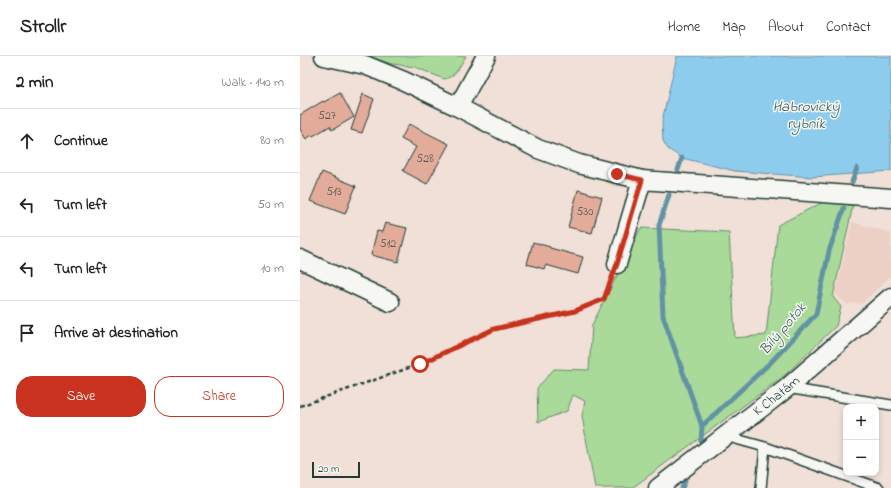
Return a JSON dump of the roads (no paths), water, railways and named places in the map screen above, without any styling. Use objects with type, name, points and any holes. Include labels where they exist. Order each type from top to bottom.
[{"type":"street","points":[[324,56],[365,65],[404,81],[458,107],[538,149],[579,164],[642,180],[891,198]]},
{"type":"street","points":[[458,107],[486,56]]},
{"type":"street","points":[[617,264],[642,180]]},
{"type":"street","points":[[300,259],[390,302]]},
{"type":"street","name":"K Chatám","points":[[658,488],[787,388],[891,297]]},
{"type":"lane","points":[[787,388],[891,405]]},
{"type":"lane","points":[[725,436],[765,447],[879,488]]},
{"type":"lane","points":[[761,488],[765,447]]},
{"type":"water","name":"Habrovický rybník","points":[[677,56],[891,56],[891,171],[812,177],[735,171],[682,158],[668,149],[663,141],[662,121]]},
{"type":"waterway","points":[[678,170],[682,158]]},
{"type":"waterway","name":"Bílý potok","points":[[852,182],[857,168]]},
{"type":"waterway","points":[[669,195],[659,225],[663,316],[702,426]]},
{"type":"waterway","name":"Bílý potok","points":[[701,441],[702,426],[771,362],[816,314],[829,251],[844,208]]},
{"type":"waterway","name":"Bílý potok","points":[[682,488],[685,481]]}]
